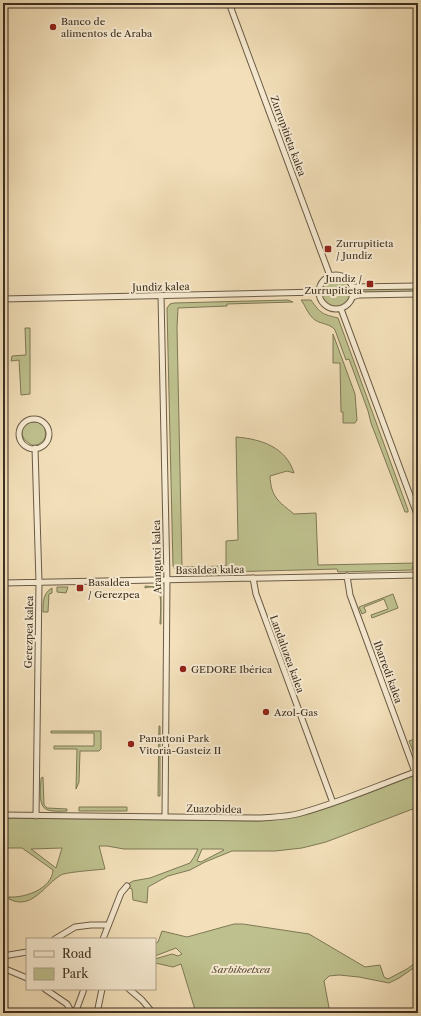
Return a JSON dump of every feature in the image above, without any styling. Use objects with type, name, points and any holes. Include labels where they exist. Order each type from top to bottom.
[{"type":"street","name":"Zurrupitieta kalea","points":[[229,3],[330,276]]},
{"type":"street","points":[[338,275],[345,278],[352,287],[352,297],[348,304],[341,309],[333,309],[326,306],[321,300],[319,292],[321,284],[330,276],[338,275]]},
{"type":"street","points":[[352,287],[418,286]]},
{"type":"street","name":"Jundiz kalea","points":[[3,299],[319,292]]},
{"type":"street","points":[[352,297],[418,294]]},
{"type":"street","name":"Arangutxi kalea","points":[[161,296],[167,580],[165,817]]},
{"type":"street","points":[[341,309],[418,517]]},
{"type":"street","points":[[37,419],[42,421],[48,429],[49,435],[48,440],[44,444],[40,447],[34,448],[29,448],[24,445],[21,440],[20,430],[26,421],[37,419]]},
{"type":"street","name":"Gerezpea kalea","points":[[34,448],[39,582],[36,816]]},
{"type":"street","name":"Basaldea kalea","points":[[3,583],[418,575]]},
{"type":"street","name":"Ibarredi kalea","points":[[347,576],[350,595],[417,772]]},
{"type":"street","name":"Landaluzea kalea","points":[[253,578],[256,594],[333,803]]},
{"type":"street","name":"Zuazobidea","points":[[3,815],[281,817],[301,813],[333,803],[417,772]]},
{"type":"street","points":[[103,938],[120,893],[127,886]]},
{"type":"street","points":[[56,938],[75,926],[108,925]]},
{"type":"street","points":[[3,956],[26,952]]},
{"type":"street","points":[[3,968],[26,978]]},
{"type":"street","points":[[46,990],[67,1004],[72,1013],[77,1008],[84,990]]},
{"type":"street","points":[[97,1013],[102,990]]},
{"type":"street","points":[[129,990],[142,1000],[153,1013]]},
{"type":"green space","points":[[336,277],[346,282],[351,292],[346,302],[336,307],[326,302],[321,292],[326,282]]},
{"type":"green space","points":[[418,288],[418,292],[361,294],[360,289]]},
{"type":"green space","points":[[288,300],[293,302],[227,304],[227,306],[178,308],[177,328],[182,567],[226,566],[226,541],[238,540],[236,437],[263,442],[271,446],[279,451],[290,464],[294,473],[287,471],[270,476],[272,489],[276,498],[294,514],[316,513],[318,565],[417,563],[418,561],[418,568],[417,566],[413,566],[412,570],[338,572],[337,569],[186,573],[177,571],[173,566],[167,308],[170,304],[174,303]]},
{"type":"green space","points":[[301,300],[311,300],[322,313],[338,318],[408,512],[405,512],[371,423],[349,359],[346,360],[335,330],[331,326],[315,320]]},
{"type":"green space","points":[[25,328],[30,328],[30,394],[21,395],[19,360],[11,361],[12,356],[26,355]]},
{"type":"green space","points":[[333,334],[355,394],[357,420],[355,423],[343,423],[343,412],[341,412],[340,363],[333,363]]},
{"type":"green space","points":[[30,422],[43,424],[46,435],[41,443],[34,446],[26,441],[22,435],[23,428]]},
{"type":"green space","points":[[145,586],[156,587],[161,593],[161,600],[157,589],[150,587],[145,588]]},
{"type":"green space","points":[[57,587],[68,587],[66,593],[57,592]]},
{"type":"green space","points":[[52,588],[52,593],[49,594],[48,612],[43,612],[43,601],[45,595]]},
{"type":"green space","points":[[393,594],[398,608],[372,618],[371,615],[388,609],[384,599],[364,607],[366,612],[362,614],[359,607]]},
{"type":"green space","points":[[159,726],[160,796],[158,796]]},
{"type":"green space","points":[[51,731],[101,731],[101,749],[99,751],[80,751],[79,782],[76,789],[77,749],[54,749],[54,746],[94,746],[94,733],[51,733]]},
{"type":"green space","points":[[418,738],[418,760],[409,741]]},
{"type":"green space","points":[[418,774],[418,807],[326,842],[302,848],[275,851],[232,851],[190,870],[168,876],[148,887],[147,903],[133,900],[132,889],[125,886],[133,881],[150,878],[190,863],[198,849],[124,849],[99,846],[105,869],[61,875],[38,895],[25,902],[17,902],[9,899],[9,897],[22,896],[37,891],[48,882],[53,870],[22,848],[3,848],[3,818],[260,821],[321,809]],"holes":[[[62,848],[56,868],[31,849]],[[202,849],[222,849],[224,850],[201,862],[197,861]]]},
{"type":"green space","points":[[43,777],[44,805],[47,808],[67,809],[67,811],[50,811],[42,805],[40,791],[41,778]]},
{"type":"green space","points":[[79,807],[127,807],[127,811],[79,811]]},
{"type":"green space","name":"Sarbikoetxea","points":[[234,924],[243,924],[309,934],[365,967],[380,965],[384,977],[388,979],[407,969],[418,961],[418,965],[389,983],[359,977],[339,975],[329,976],[324,981],[330,1013],[196,1013],[181,964],[173,967],[156,963],[156,959],[172,954],[178,956],[182,954],[176,948],[156,956],[156,943],[158,942],[162,931],[187,937]]},
{"type":"place","name":"Banco de alimentos de Araba","points":[[53,27]]},
{"type":"place","name":"Zurrupitieta / Jundiz","points":[[328,249]]},
{"type":"place","name":"Jundiz / Zurrupitieta","points":[[370,284]]},
{"type":"place","name":"Basaldea / Gerezpea","points":[[80,588]]},
{"type":"place","name":"GEDORE Ibérica","points":[[183,669]]},
{"type":"place","name":"Azol-Gas","points":[[266,712]]},
{"type":"place","name":"Panattoni Park Vitoria-Gasteiz II","points":[[131,744]]}]
